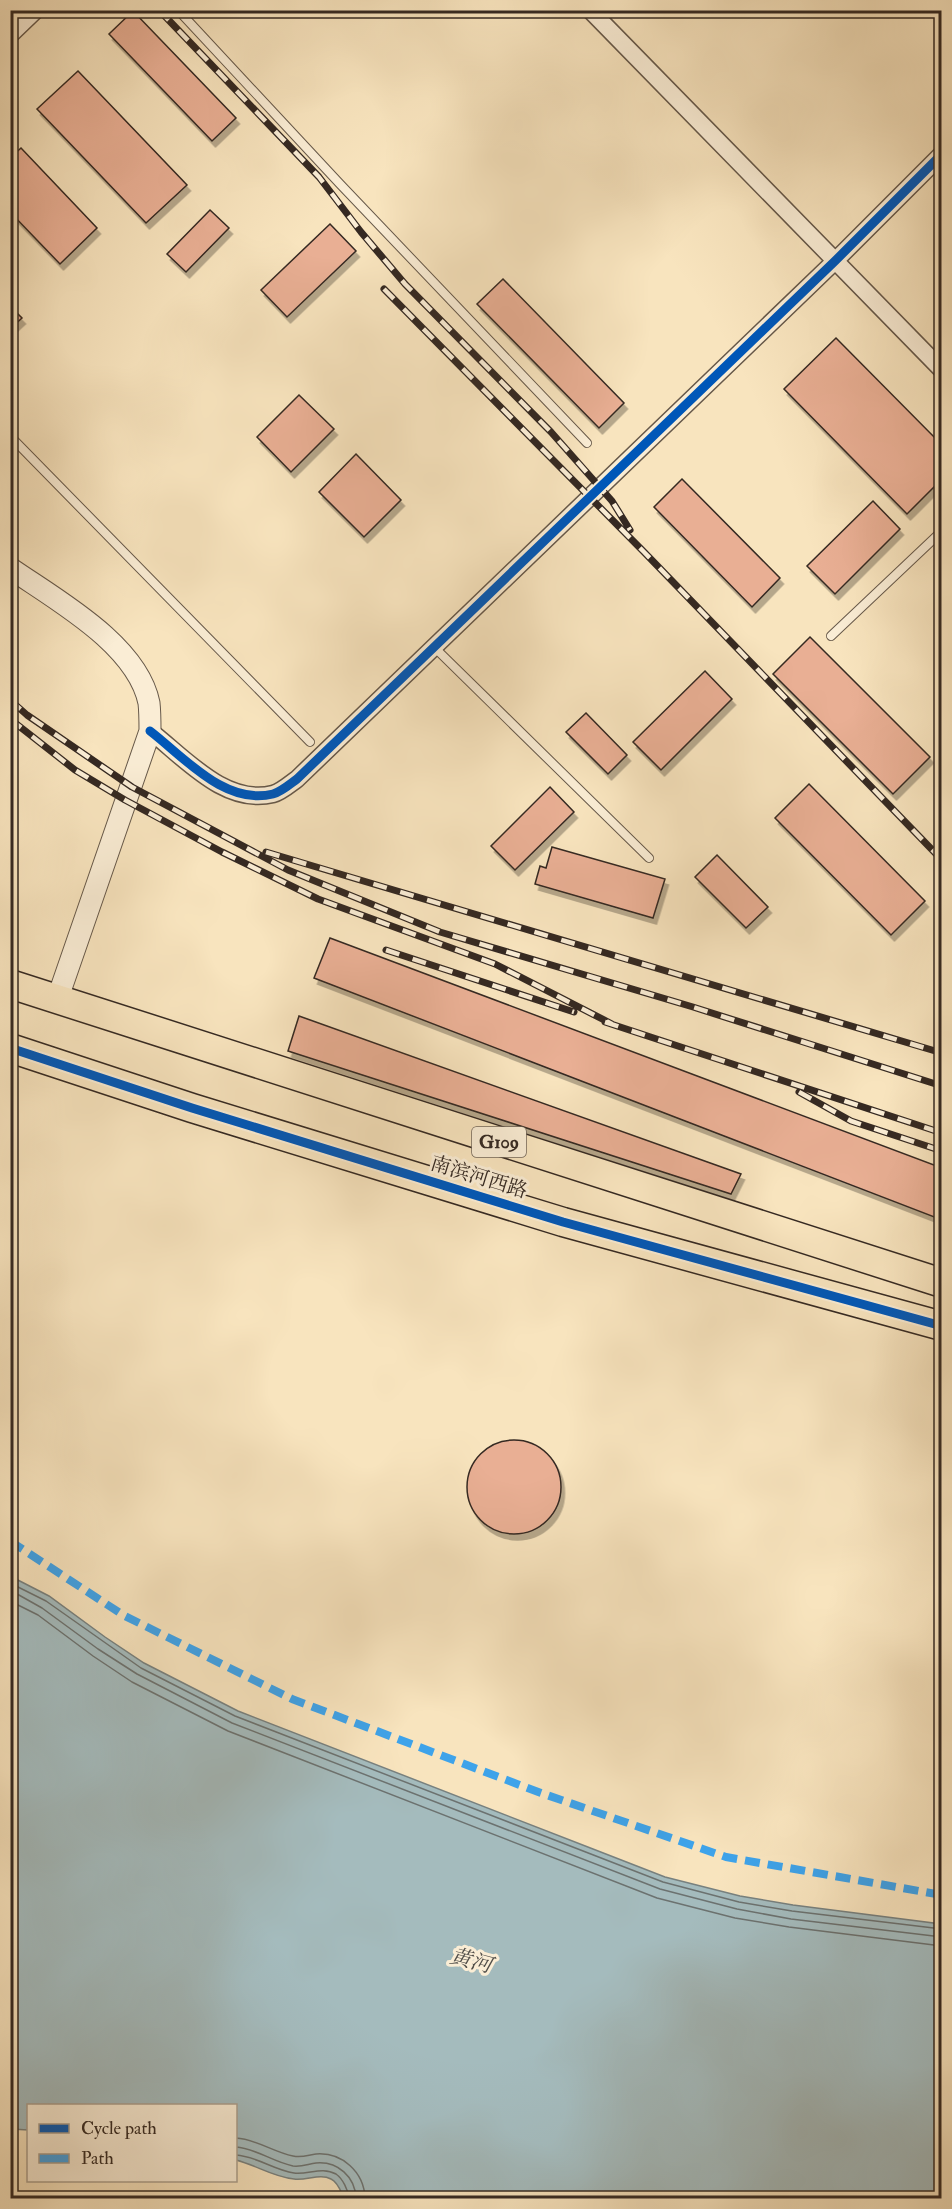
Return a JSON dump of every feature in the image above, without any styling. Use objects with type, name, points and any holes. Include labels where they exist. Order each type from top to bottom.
[{"type":"highway","name":"G109","points":[[10,984],[57,1000]]},
{"type":"highway","name":"南滨河西路","points":[[57,1000],[942,1283]]},
{"type":"highway","name":"南滨河西路","points":[[10,1048],[192,1108],[563,1222],[942,1326]]},
{"type":"street","points":[[10,35],[36,10]]},
{"type":"street","points":[[590,10],[942,370]]},
{"type":"street","points":[[150,731],[206,777],[230,791],[251,795],[275,794],[297,779],[836,261],[942,154]]},
{"type":"street","points":[[10,568],[98,629],[119,650],[135,671],[149,703],[150,731],[57,1000]]},
{"type":"lane","points":[[178,10],[587,443]]},
{"type":"lane","points":[[10,436],[310,742]]},
{"type":"lane","points":[[831,636],[942,531]]},
{"type":"lane","points":[[434,647],[648,858]]},
{"type":"water","name":"黄河","points":[[10,1576],[49,1596],[144,1663],[238,1711],[665,1877],[740,1896],[941,1924],[941,2198],[344,2198],[336,2182],[327,2177],[286,2178],[237,2160],[237,2104],[27,2104],[27,2130],[11,2129]]},
{"type":"building","points":[[133,11],[236,118],[212,141],[109,34]]},
{"type":"building","points":[[78,71],[187,185],[146,223],[37,109]]},
{"type":"building","points":[[21,148],[97,228],[60,264],[10,212],[10,158]]},
{"type":"building","points":[[210,210],[229,228],[186,272],[167,254]]},
{"type":"building","points":[[330,224],[356,251],[287,317],[261,290]]},
{"type":"building","points":[[503,279],[624,403],[599,428],[477,304]]},
{"type":"building","points":[[10,306],[22,318],[10,329]]},
{"type":"building","points":[[836,338],[942,445],[942,479],[907,514],[784,389]]},
{"type":"building","points":[[299,395],[334,429],[291,472],[257,437]]},
{"type":"building","points":[[356,454],[401,500],[364,537],[319,492]]},
{"type":"building","points":[[682,479],[780,578],[752,607],[654,507]]},
{"type":"building","points":[[873,501],[900,529],[835,594],[807,566]]},
{"type":"building","points":[[810,637],[930,757],[893,794],[773,674]]},
{"type":"building","points":[[705,671],[732,699],[661,770],[633,742]]},
{"type":"building","points":[[586,713],[627,755],[608,774],[566,732]]},
{"type":"building","points":[[809,784],[925,901],[891,935],[775,818]]},
{"type":"building","points":[[550,787],[574,812],[515,870],[491,846]]},
{"type":"building","points":[[552,847],[665,879],[653,918],[535,884],[540,866],[546,868]]},
{"type":"building","points":[[717,855],[768,907],[746,928],[695,877]]},
{"type":"building","points":[[330,938],[942,1168],[942,1220],[314,978]]},
{"type":"building","points":[[299,1016],[741,1174],[731,1194],[288,1051]]},
{"type":"building","points":[[514,1440],[532,1444],[547,1454],[557,1469],[561,1487],[557,1505],[547,1520],[532,1530],[514,1534],[496,1530],[481,1520],[471,1505],[467,1487],[471,1469],[481,1454],[496,1444]]},
{"type":"railway","points":[[159,10],[319,177],[405,284],[551,432],[612,501],[630,530]]},
{"type":"railway","points":[[384,289],[644,552],[942,860]]},
{"type":"railway","points":[[10,700],[27,715],[132,787],[288,870],[440,932],[693,1007],[942,1086]]},
{"type":"railway","points":[[10,719],[75,770],[125,800],[222,852],[318,899],[495,964],[612,1024]]},
{"type":"railway","points":[[266,852],[942,1053]]},
{"type":"railway","points":[[386,950],[574,1012]]},
{"type":"railway","points":[[605,1022],[942,1133]]},
{"type":"railway","points":[[799,1092],[851,1121],[942,1151]]},
{"type":"marked path","points":[[10,1541],[123,1615],[292,1699],[541,1793],[726,1857],[942,1895]]},
{"type":"cycle path","points":[[150,731],[206,777],[238,793],[255,796],[273,794],[297,779],[835,261],[942,154]]},
{"type":"cycle path","points":[[10,1048],[192,1108],[563,1222],[942,1326]]}]
